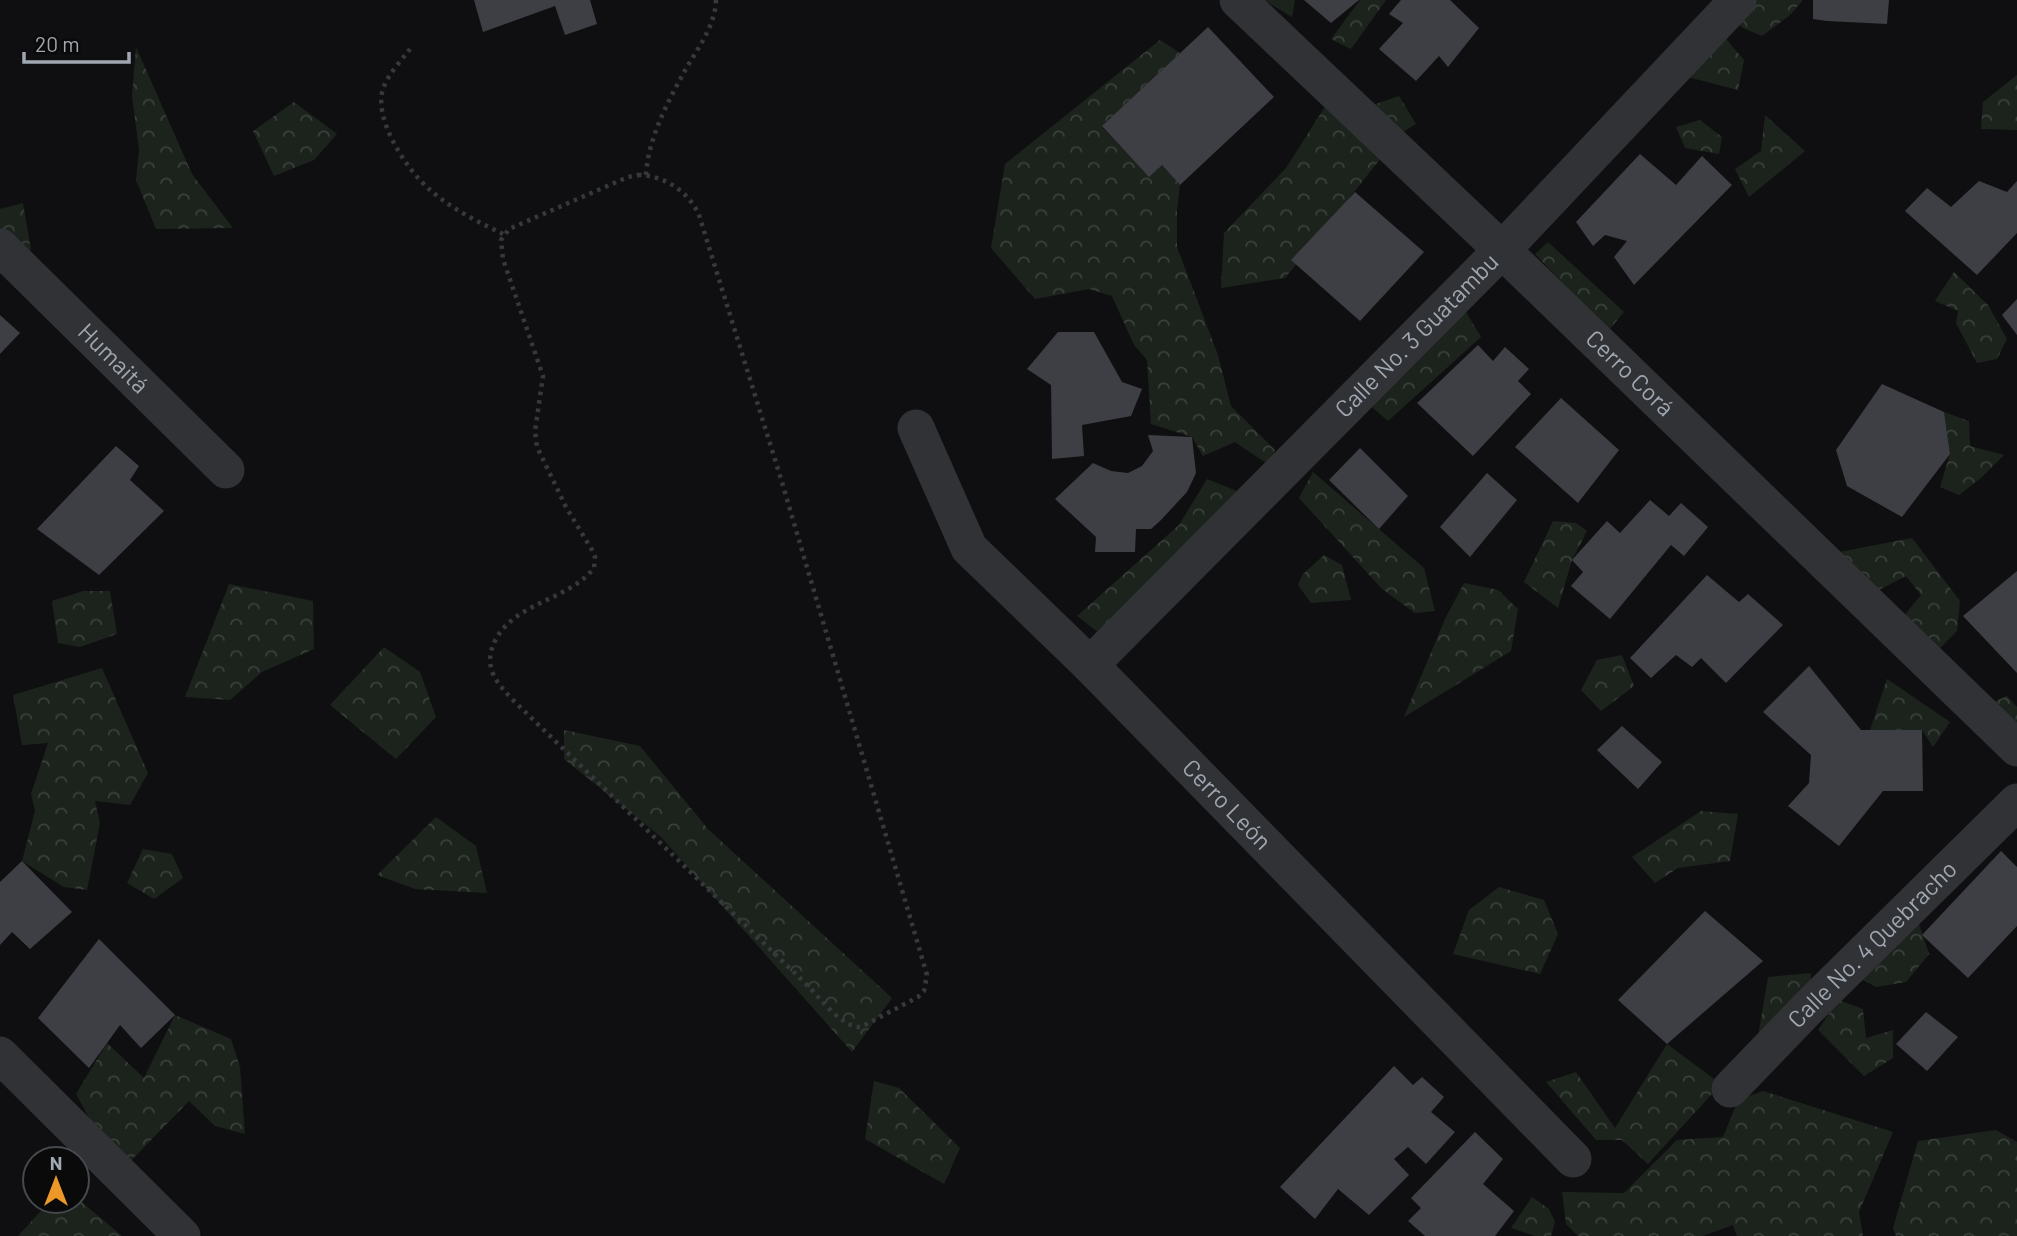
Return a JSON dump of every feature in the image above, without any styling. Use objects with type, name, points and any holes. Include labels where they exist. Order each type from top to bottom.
[{"type":"street","name":"Cerro Corá","points":[[1238,0],[1502,250],[2017,748]]},
{"type":"street","name":"Calle No. 3 Guatambu","points":[[1090,665],[1502,250],[1738,0]]},
{"type":"street","name":"Humaitá","points":[[0,247],[226,470]]},
{"type":"street","name":"Cerro León","points":[[916,428],[968,548],[1090,665],[1573,1159]]},
{"type":"street","name":"Calle No. 4 Quebracho","points":[[1730,1089],[1809,1007],[2017,802]]},
{"type":"street","points":[[0,1055],[182,1236]]},
{"type":"path","points":[[646,176],[647,158],[657,130],[678,82],[705,38],[716,12],[716,0]]},
{"type":"path","points":[[410,48],[391,73],[383,89],[383,119],[393,142],[428,189],[462,212],[503,234]]},
{"type":"path","points":[[646,176],[662,180],[688,196],[699,215],[927,975],[924,991],[918,997],[861,1027],[853,1028],[843,1023],[496,681],[490,671],[492,646],[505,625],[587,577],[594,568],[595,557],[566,507],[537,447],[535,431],[543,376],[503,259],[501,240],[509,229],[628,177],[646,176]]},
{"type":"green space","points":[[1264,0],[1295,0],[1292,17]]},
{"type":"green space","points":[[1360,0],[1386,0],[1351,49],[1331,39]]},
{"type":"green space","points":[[1745,0],[1803,0],[1790,15],[1762,36],[1743,28],[1728,16]]},
{"type":"green space","points":[[1720,32],[1744,60],[1738,90],[1676,74]]},
{"type":"green space","points":[[1160,40],[1180,53],[1102,127],[1149,176],[1162,165],[1180,185],[1177,247],[1218,355],[1231,406],[1275,450],[1269,465],[1235,442],[1203,456],[1192,437],[1151,424],[1147,360],[1134,345],[1112,296],[1089,289],[1035,299],[991,248],[1005,164]]},
{"type":"green space","points":[[136,47],[192,174],[233,228],[156,229],[136,180],[139,150],[132,96]]},
{"type":"green space","points":[[2017,75],[2017,130],[1981,129],[1983,102]]},
{"type":"green space","points":[[1399,96],[1416,124],[1396,136],[1367,107]]},
{"type":"green space","points":[[294,102],[337,134],[314,160],[274,176],[253,131]]},
{"type":"green space","points":[[1328,102],[1386,152],[1285,278],[1221,288],[1224,233],[1286,168]]},
{"type":"green space","points":[[1765,115],[1805,151],[1749,197],[1735,169],[1761,151]]},
{"type":"green space","points":[[1700,120],[1722,137],[1719,154],[1685,148],[1676,127]]},
{"type":"green space","points":[[23,203],[31,250],[0,250],[0,209]]},
{"type":"green space","points":[[1548,242],[1624,312],[1608,331],[1535,254]]},
{"type":"green space","points":[[1954,272],[1988,305],[2007,339],[1997,359],[1977,363],[1956,323],[1958,311],[1935,301]]},
{"type":"green space","points":[[1466,312],[1481,337],[1388,421],[1358,395]]},
{"type":"green space","points":[[1944,412],[1969,421],[1970,446],[2004,455],[1959,495],[1940,487],[1950,454]]},
{"type":"green space","points":[[1313,472],[1424,568],[1435,611],[1415,613],[1382,589],[1299,498]]},
{"type":"green space","points":[[1207,479],[1237,491],[1112,643],[1077,616],[1179,525]]},
{"type":"green space","points":[[1553,521],[1576,523],[1587,531],[1572,560],[1558,608],[1524,582]]},
{"type":"green space","points":[[1912,538],[1960,601],[1957,631],[1935,653],[1899,634],[1907,612],[1921,595],[1906,576],[1869,595],[1834,553]]},
{"type":"green space","points":[[1324,555],[1342,565],[1351,600],[1311,603],[1298,585],[1302,575]]},
{"type":"green space","points":[[1464,583],[1498,590],[1518,609],[1511,651],[1404,717],[1445,619]]},
{"type":"green space","points":[[229,584],[313,601],[314,649],[262,672],[230,700],[185,697]]},
{"type":"green space","points":[[83,591],[110,591],[117,634],[80,647],[58,643],[52,601]]},
{"type":"green space","points":[[384,647],[420,672],[436,717],[396,759],[330,705]]},
{"type":"green space","points":[[1622,655],[1634,686],[1601,711],[1581,690],[1597,660]]},
{"type":"green space","points":[[102,668],[148,773],[130,805],[95,801],[100,823],[87,890],[64,887],[22,861],[35,811],[31,794],[48,743],[22,745],[13,695]]},
{"type":"green space","points":[[1887,679],[1950,722],[1933,747],[1922,730],[1870,730]]},
{"type":"green space","points":[[2007,696],[2017,707],[2017,726],[1989,704]]},
{"type":"green space","points":[[564,730],[640,746],[708,829],[892,998],[852,1052],[661,837],[564,759]]},
{"type":"green space","points":[[1701,811],[1738,814],[1730,861],[1678,868],[1655,883],[1632,857]]},
{"type":"green space","points":[[436,817],[476,846],[487,893],[415,889],[377,875]]},
{"type":"green space","points":[[143,849],[172,854],[183,878],[154,899],[127,883]]},
{"type":"green space","points":[[1499,887],[1544,900],[1558,934],[1540,974],[1453,954],[1469,910]]},
{"type":"green space","points":[[1917,918],[1929,954],[1906,982],[1876,987],[1856,976]]},
{"type":"green space","points":[[1811,973],[1809,1007],[1756,1048],[1768,977]]},
{"type":"green space","points":[[1838,1000],[1863,1009],[1866,1038],[1893,1030],[1893,1058],[1864,1076],[1818,1030]]},
{"type":"green space","points":[[175,1015],[231,1039],[240,1067],[245,1134],[215,1126],[189,1101],[119,1173],[76,1094],[107,1043],[144,1078]]},
{"type":"green space","points":[[1667,1044],[1721,1084],[1648,1164],[1622,1140],[1596,1140],[1546,1082],[1576,1072],[1615,1128]]},
{"type":"green space","points":[[874,1081],[899,1088],[960,1148],[944,1184],[865,1139]]},
{"type":"green space","points":[[1763,1091],[1893,1132],[1859,1212],[1863,1236],[1737,1236],[1733,1225],[1703,1236],[1578,1236],[1566,1224],[1562,1192],[1624,1193],[1677,1140],[1723,1137],[1738,1100]]},
{"type":"green space","points":[[1996,1130],[2017,1142],[2017,1236],[1896,1236],[1893,1228],[1918,1141]]},
{"type":"green space","points":[[1532,1197],[1549,1209],[1555,1222],[1551,1236],[1535,1236],[1511,1228]]},
{"type":"green space","points":[[91,1210],[122,1236],[18,1236],[37,1215],[91,1215]]},
{"type":"building","points":[[474,0],[590,0],[597,24],[565,35],[555,6],[483,32]]},
{"type":"building","points":[[1304,0],[1359,0],[1331,23]]},
{"type":"building","points":[[1401,0],[1450,0],[1479,28],[1448,67],[1439,56],[1416,81],[1379,49],[1403,23],[1389,14]]},
{"type":"building","points":[[1813,0],[1889,0],[1887,24],[1813,19]]},
{"type":"building","points":[[1208,27],[1274,97],[1180,185],[1162,165],[1149,177],[1102,126]]},
{"type":"building","points":[[1640,154],[1676,185],[1702,156],[1732,185],[1634,285],[1614,257],[1627,241],[1605,235],[1593,246],[1576,222]]},
{"type":"building","points":[[1979,181],[2007,192],[2017,181],[2017,233],[1977,275],[1905,211],[1927,188],[1951,207]]},
{"type":"building","points":[[1355,192],[1424,252],[1360,321],[1291,260]]},
{"type":"building","points":[[2017,299],[2017,335],[2002,315]]},
{"type":"building","points":[[0,315],[20,333],[0,354]]},
{"type":"building","points":[[1058,332],[1094,332],[1122,382],[1142,389],[1131,416],[1082,425],[1084,456],[1052,459],[1051,385],[1027,369]]},
{"type":"building","points":[[1478,345],[1493,361],[1505,347],[1529,369],[1518,381],[1531,394],[1473,456],[1417,403]]},
{"type":"building","points":[[1882,384],[1944,412],[1950,454],[1902,517],[1847,486],[1836,450]]},
{"type":"building","points":[[1561,398],[1619,450],[1578,503],[1515,447]]},
{"type":"building","points":[[1148,435],[1192,437],[1196,473],[1187,492],[1160,521],[1151,529],[1136,529],[1135,552],[1095,552],[1096,537],[1055,499],[1093,463],[1111,471],[1128,473],[1142,466],[1153,451]]},
{"type":"building","points":[[116,446],[139,466],[130,480],[164,511],[99,575],[37,529]]},
{"type":"building","points":[[1360,448],[1408,496],[1379,529],[1329,480]]},
{"type":"building","points":[[1487,473],[1517,500],[1470,557],[1440,527]]},
{"type":"building","points":[[1650,500],[1669,516],[1681,503],[1708,527],[1684,556],[1671,545],[1610,619],[1571,586],[1583,572],[1572,560],[1607,521],[1620,533]]},
{"type":"building","points":[[2017,571],[2017,673],[1963,616]]},
{"type":"building","points":[[1707,575],[1739,602],[1748,594],[1783,625],[1726,683],[1701,658],[1692,667],[1676,655],[1651,678],[1630,658]]},
{"type":"building","points":[[1809,666],[1861,730],[1922,730],[1923,791],[1883,791],[1839,846],[1788,806],[1809,783],[1811,755],[1763,712]]},
{"type":"building","points":[[1622,726],[1662,762],[1638,789],[1597,750]]},
{"type":"building","points":[[2001,851],[2017,867],[2017,926],[1968,978],[1922,935]]},
{"type":"building","points":[[22,861],[72,912],[30,949],[12,932],[0,945],[0,882]]},
{"type":"building","points":[[1705,911],[1763,961],[1667,1044],[1618,1000]]},
{"type":"building","points":[[99,939],[175,1015],[141,1048],[120,1025],[89,1068],[38,1018]]},
{"type":"building","points":[[1926,1012],[1958,1037],[1927,1071],[1896,1044]]},
{"type":"building","points":[[1394,1066],[1413,1085],[1422,1077],[1444,1097],[1431,1112],[1455,1132],[1426,1164],[1408,1147],[1394,1159],[1409,1175],[1369,1215],[1338,1189],[1315,1219],[1280,1187]]},
{"type":"building","points":[[1475,1132],[1503,1159],[1483,1184],[1514,1211],[1495,1236],[1425,1236],[1408,1221],[1421,1208],[1411,1198]]}]
